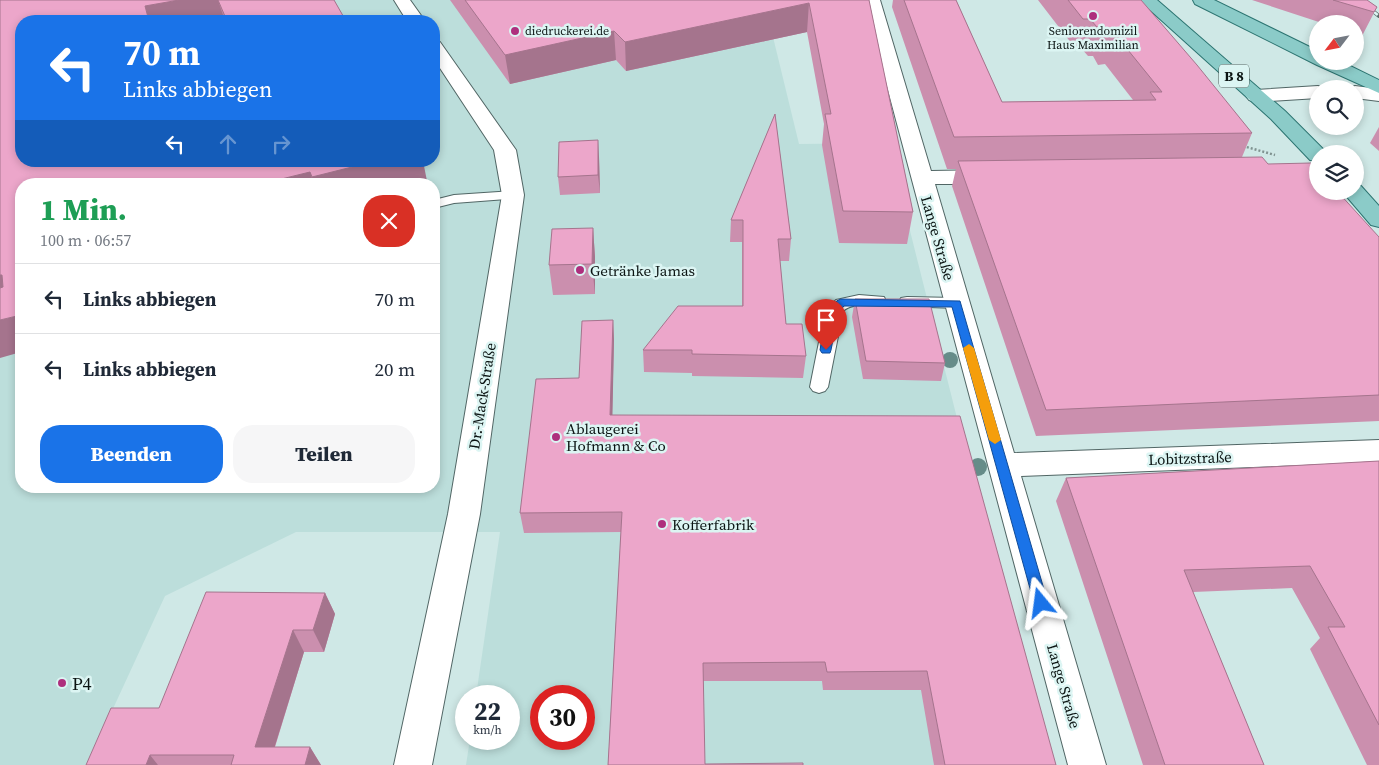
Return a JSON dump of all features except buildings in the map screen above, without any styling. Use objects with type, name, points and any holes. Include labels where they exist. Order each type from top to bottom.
[{"type":"main road","name":"B 8","points":[[1148,0],[1256,96],[1309,159]]},
{"type":"main road","points":[[1200,0],[1309,54]]},
{"type":"main road","points":[[1343,70],[1379,87]]},
{"type":"main road","points":[[1361,200],[1379,220]]},
{"type":"street","points":[[402,0],[412,15]]},
{"type":"street","name":"Lange Straße","points":[[872,0],[1087,765]]},
{"type":"street","name":"Dr.-Mack-Straße","points":[[414,765],[464,514],[513,195],[505,150],[440,55]]},
{"type":"street","points":[[1256,96],[1309,93]]},
{"type":"street","points":[[1364,94],[1379,96]]},
{"type":"street","points":[[921,178],[1011,177]]},
{"type":"street","name":"Lobitzstraße","points":[[1002,465],[1379,451]]},
{"type":"lane","points":[[440,202],[454,199],[513,195]]},
{"type":"lane","points":[[819,387],[833,312],[841,302],[956,303]]},
{"type":"path","points":[[1237,144],[1276,155]]},
{"type":"shaded area","points":[[0,0],[764,0],[799,144],[888,143],[1044,765],[466,765],[468,750],[520,750],[520,685],[478,685],[500,532],[296,532],[165,596],[87,765],[0,765]]},
{"type":"railway","points":[[1359,0],[1379,16]]},
{"type":"slow traffic","points":[[969,348],[995,440]]},
{"type":"place","name":"Seniorendomizil Haus Maximilian","points":[[1093,16]]},
{"type":"place","name":"diedruckerei.de","points":[[515,31]]},
{"type":"place","name":"Getränke Jamas","points":[[580,270]]},
{"type":"place","name":"Ablaugerei Hofmann & Co","points":[[556,437]]},
{"type":"place","name":"Kofferfabrik","points":[[662,524]]},
{"type":"place","name":"P4","points":[[62,683]]},
{"type":"route","points":[[826,350],[833,312],[841,302],[956,303],[1041,603]]}]
